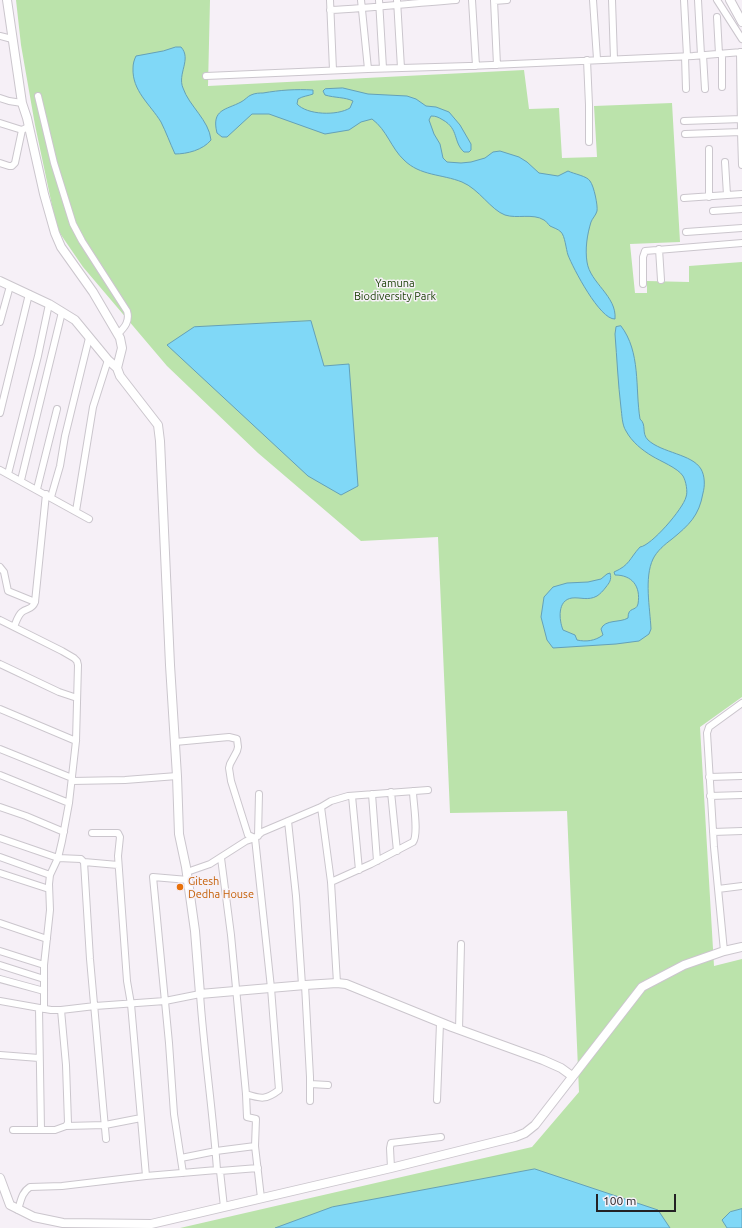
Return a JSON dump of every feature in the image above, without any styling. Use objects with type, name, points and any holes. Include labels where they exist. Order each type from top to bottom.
[{"type":"street","points":[[7,0],[26,128],[55,233],[61,247],[93,292],[118,334],[122,348],[117,368]]},
{"type":"street","points":[[330,0],[333,70]]},
{"type":"street","points":[[361,0],[368,69]]},
{"type":"street","points":[[330,10],[362,9],[380,3],[456,0]]},
{"type":"street","points":[[472,0],[476,66]]},
{"type":"street","points":[[497,65],[494,0],[507,0]]},
{"type":"street","points":[[593,0],[596,60]]},
{"type":"street","points":[[612,0],[614,59]]},
{"type":"street","points":[[684,0],[686,90]]},
{"type":"street","points":[[698,0],[705,89]]},
{"type":"street","points":[[717,0],[742,39]]},
{"type":"street","points":[[730,0],[741,18]]},
{"type":"street","points":[[397,2],[401,68]]},
{"type":"street","points":[[380,3],[383,68]]},
{"type":"street","points":[[717,17],[722,88]]},
{"type":"street","points":[[0,36],[12,39]]},
{"type":"street","points":[[206,76],[383,68],[476,66],[741,52],[742,165]]},
{"type":"street","points":[[586,60],[589,105],[589,142]]},
{"type":"street","points":[[38,96],[54,162],[73,224],[82,241],[127,310],[129,317],[127,324],[118,334]]},
{"type":"street","points":[[0,98],[22,103]]},
{"type":"street","points":[[684,121],[741,119]]},
{"type":"street","points":[[0,123],[26,128]]},
{"type":"street","points":[[0,162],[12,166],[26,128]]},
{"type":"street","points":[[685,134],[741,132]]},
{"type":"street","points":[[709,149],[710,197]]},
{"type":"street","points":[[725,162],[727,195]]},
{"type":"street","points":[[684,198],[742,194]]},
{"type":"street","points":[[713,211],[742,209]]},
{"type":"street","points":[[686,232],[742,228]]},
{"type":"street","points":[[644,284],[645,251],[742,243]]},
{"type":"street","points":[[659,249],[661,280]]},
{"type":"street","points":[[0,282],[49,304],[75,320],[108,360],[117,368],[120,376],[158,425],[160,439],[170,665],[178,776],[179,834],[195,930],[203,1039],[211,1095],[218,1171],[224,1207]]},
{"type":"street","points":[[0,322],[10,286]]},
{"type":"street","points":[[0,413],[29,294]]},
{"type":"street","points":[[8,474],[38,356],[49,304]]},
{"type":"street","points":[[21,480],[62,312]]},
{"type":"street","points":[[14,627],[22,612],[34,606],[48,496],[60,466],[65,436],[89,338]]},
{"type":"street","points":[[76,511],[93,407],[108,360]]},
{"type":"street","points":[[37,489],[57,409]]},
{"type":"street","points":[[0,470],[89,518]]},
{"type":"street","points":[[0,567],[4,572],[8,591],[35,602]]},
{"type":"street","points":[[0,620],[62,651],[77,661],[76,742],[69,803],[58,858],[50,875],[50,910],[44,965],[44,991],[41,1008],[39,1058],[41,1130]]},
{"type":"street","points":[[0,664],[59,692],[77,698]]},
{"type":"street","points":[[724,951],[710,796],[707,746],[708,730],[742,703]]},
{"type":"street","points":[[0,709],[76,742]]},
{"type":"street","points":[[175,742],[229,737],[237,739],[238,751],[230,764],[230,775],[248,835],[257,837]]},
{"type":"street","points":[[0,749],[72,779],[125,780],[178,776]]},
{"type":"street","points":[[0,775],[69,803]]},
{"type":"street","points":[[709,777],[742,776]]},
{"type":"street","points":[[183,1173],[174,1114],[165,1001],[152,877],[187,876],[210,864],[246,841],[257,837],[262,832],[321,807],[331,801],[352,796],[428,790]]},
{"type":"street","points":[[330,882],[359,870],[415,840],[413,791]]},
{"type":"street","points":[[391,792],[397,851]]},
{"type":"street","points":[[246,1094],[258,1098],[270,1097],[279,1090],[257,837],[259,794]]},
{"type":"street","points":[[372,794],[377,861]]},
{"type":"street","points":[[352,796],[359,870]]},
{"type":"street","points":[[710,796],[742,796]]},
{"type":"street","points":[[0,807],[64,832]]},
{"type":"street","points":[[321,807],[330,882],[336,983]]},
{"type":"street","points":[[288,821],[303,985],[310,1101]]},
{"type":"street","points":[[713,832],[742,831]]},
{"type":"street","points":[[92,833],[118,833],[120,837],[118,865],[127,980],[131,1004],[146,1176]]},
{"type":"street","points":[[0,838],[58,858],[81,859],[84,862],[118,865]]},
{"type":"street","points":[[0,857],[50,875]]},
{"type":"street","points":[[220,858],[231,935],[247,1117],[256,1119],[255,1146],[261,1198]]},
{"type":"street","points":[[84,862],[90,959],[106,1140]]},
{"type":"street","points":[[0,874],[49,889]]},
{"type":"street","points":[[718,888],[742,886]]},
{"type":"street","points":[[0,923],[47,939]]},
{"type":"street","points":[[459,1030],[461,944]]},
{"type":"street","points":[[0,1178],[10,1205],[34,1217],[63,1223],[152,1224],[391,1168],[515,1137],[525,1133],[535,1125],[642,987],[684,965],[724,951],[742,947]]},
{"type":"street","points":[[0,951],[44,965]]},
{"type":"street","points":[[0,965],[44,980]]},
{"type":"street","points":[[0,979],[44,991]]},
{"type":"street","points":[[0,1001],[61,1010],[165,1001],[200,994],[236,990],[336,983],[346,984],[459,1030],[543,1060],[561,1068],[572,1076]]},
{"type":"street","points":[[61,1010],[68,1096],[68,1123],[66,1126]]},
{"type":"street","points":[[437,1100],[440,1022]]},
{"type":"street","points":[[0,1055],[39,1058]]},
{"type":"street","points":[[310,1084],[328,1085]]},
{"type":"street","points":[[13,1130],[55,1130],[66,1126],[105,1125],[141,1118]]},
{"type":"street","points":[[391,1168],[390,1148],[392,1143],[441,1137]]},
{"type":"street","points":[[181,1158],[216,1151],[255,1146]]},
{"type":"street","points":[[18,1210],[22,1196],[30,1187],[62,1186],[146,1176],[258,1168]]},
{"type":"green space","name":"Yamuna Biodiversity Park","points":[[16,0],[210,0],[208,86],[524,70],[529,109],[559,108],[562,158],[597,157],[594,106],[672,103],[680,242],[630,244],[635,293],[647,293],[647,281],[689,282],[689,266],[742,262],[742,697],[700,727],[714,966],[742,959],[742,1228],[180,1228],[532,1147],[579,1092],[567,811],[450,813],[438,537],[361,541],[258,453],[167,366],[83,267],[57,229],[35,125],[21,45]]},
{"type":"water","points":[[181,47],[185,56],[182,77],[183,88],[186,95],[207,126],[211,140],[204,146],[194,151],[175,154],[157,115],[142,97],[135,84],[133,68],[136,56]]},
{"type":"water","points":[[343,88],[368,94],[407,96],[416,99],[426,106],[436,107],[449,112],[460,125],[471,144],[471,150],[469,152],[464,152],[458,144],[454,131],[451,127],[438,117],[431,116],[429,120],[434,134],[440,144],[443,158],[447,162],[471,162],[485,158],[493,152],[500,151],[519,157],[539,173],[558,176],[568,171],[588,179],[594,191],[597,208],[587,237],[587,262],[593,277],[612,303],[615,319],[609,317],[602,311],[581,281],[568,255],[564,236],[560,231],[550,226],[545,220],[540,218],[505,215],[495,209],[468,185],[454,179],[424,172],[410,165],[396,150],[382,128],[372,119],[361,122],[349,130],[325,134],[269,114],[252,114],[227,137],[222,137],[217,133],[216,119],[218,115],[225,109],[241,102],[253,94],[288,90],[313,90],[313,94],[298,99],[297,104],[302,108],[315,112],[330,113],[344,111],[350,108],[353,101],[325,95],[323,91],[325,89]]},
{"type":"water","points":[[311,321],[324,366],[349,364],[358,486],[341,495],[308,476],[167,345],[194,327]]},
{"type":"water","points":[[621,326],[632,347],[636,371],[640,419],[643,424],[646,437],[648,440],[661,448],[691,460],[697,464],[703,475],[704,490],[696,514],[683,529],[661,548],[653,559],[650,567],[648,584],[651,629],[649,634],[639,641],[553,648],[547,640],[541,617],[544,597],[553,587],[567,583],[588,582],[601,579],[610,573],[611,578],[609,583],[597,596],[587,599],[572,598],[564,602],[560,611],[563,630],[575,635],[577,640],[584,641],[597,639],[603,635],[601,629],[603,626],[609,622],[628,618],[629,612],[636,608],[638,604],[639,598],[637,587],[631,579],[615,575],[614,572],[626,564],[640,547],[659,534],[679,510],[687,495],[685,481],[681,473],[641,448],[631,439],[625,429],[622,420],[615,334],[616,327]]},
{"type":"water","points":[[535,1169],[658,1210],[670,1228],[275,1228],[332,1207]]},
{"type":"water","points":[[742,1209],[742,1228],[727,1228],[722,1220],[730,1212]]},
{"type":"place","name":"Gitesh Dedha House","points":[[180,887]]}]
